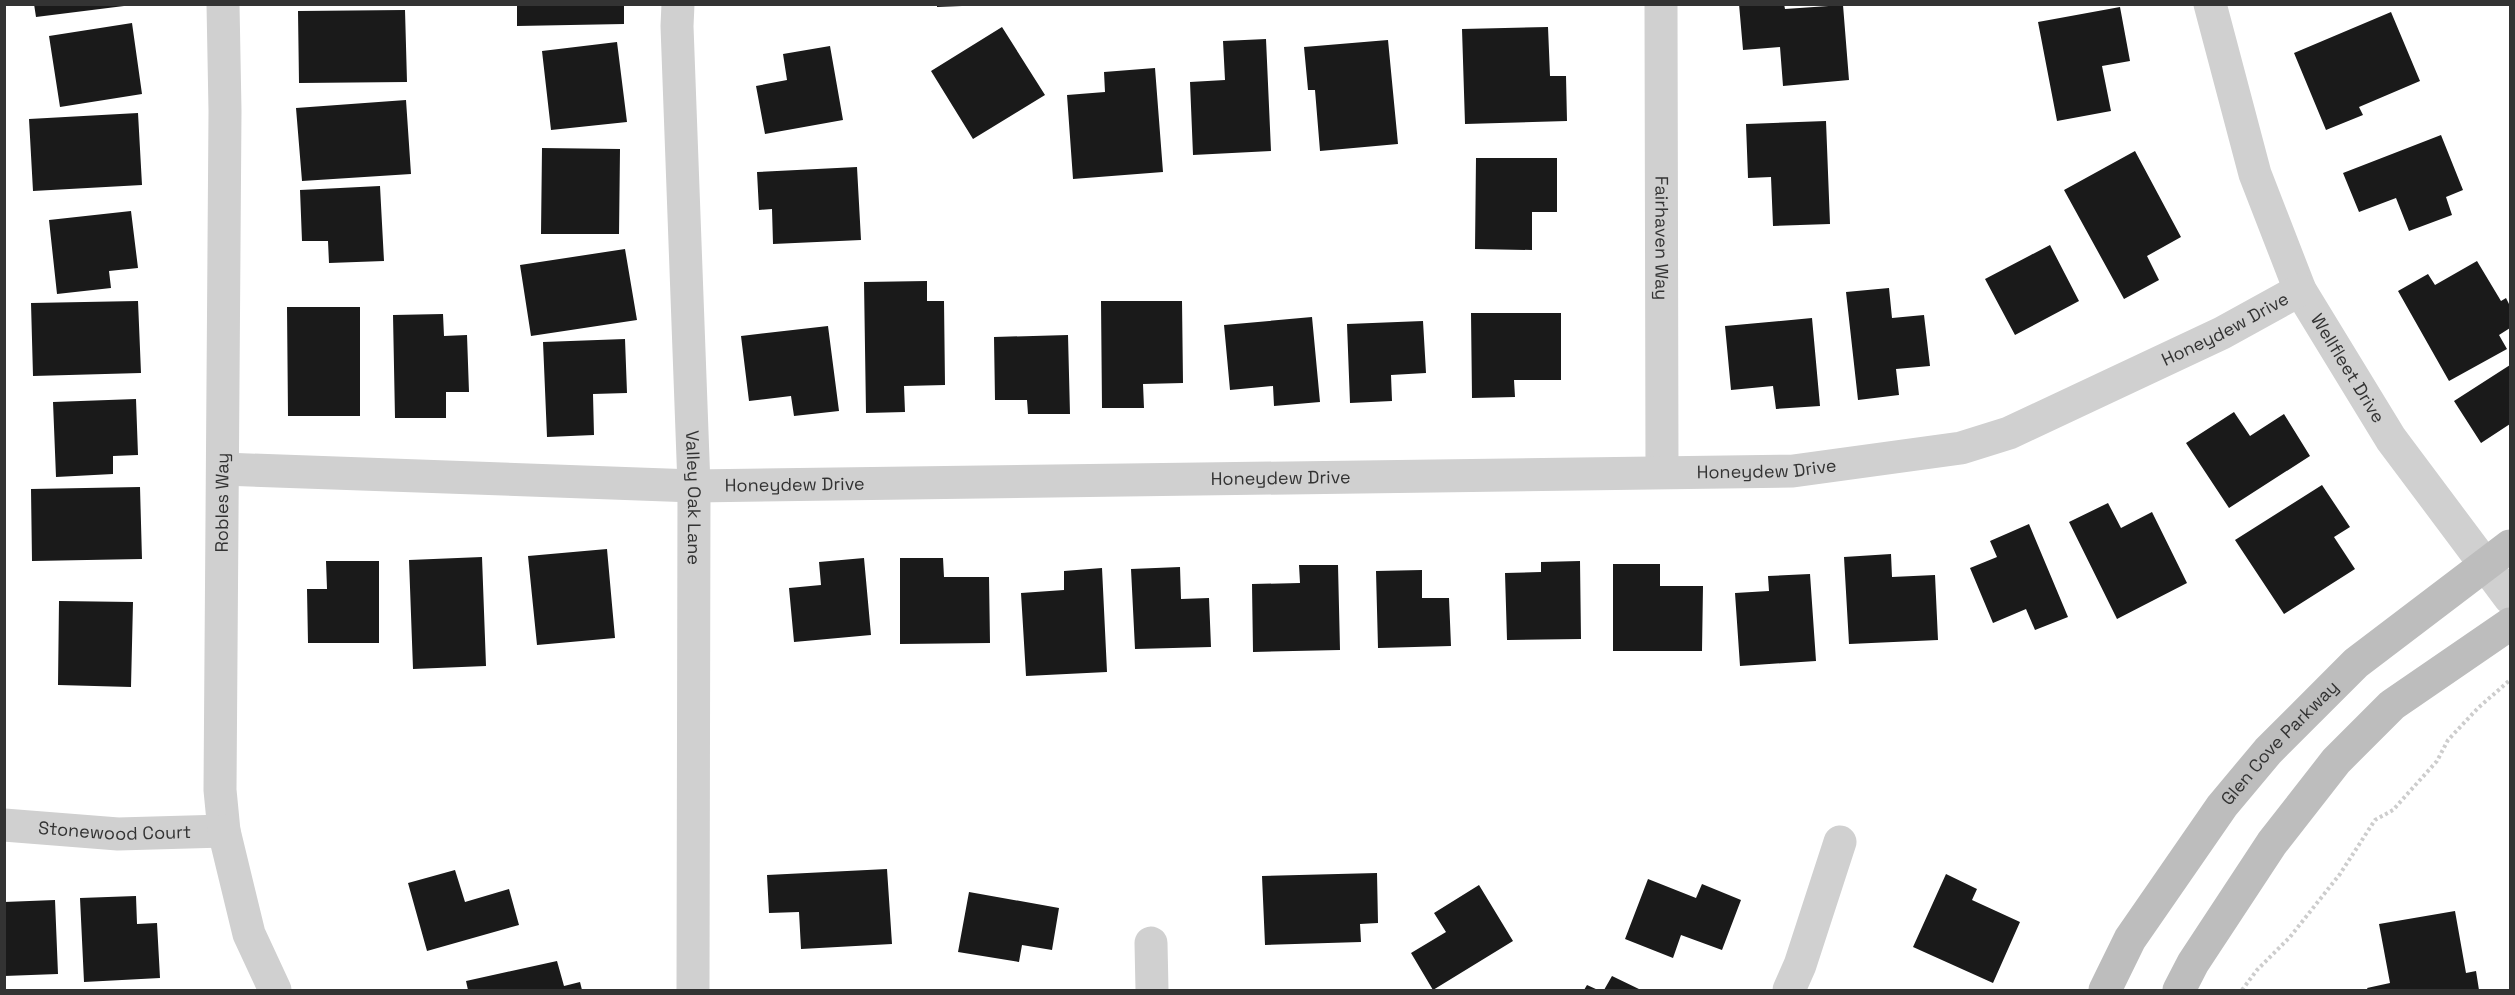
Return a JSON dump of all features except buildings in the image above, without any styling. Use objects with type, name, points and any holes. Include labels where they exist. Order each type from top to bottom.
[{"type":"main road","name":"Glen Cove Parkway","points":[[2105,990],[2130,939],[2223,806],[2268,751],[2356,663],[2484,564],[2511,546]]},
{"type":"main road","points":[[2179,990],[2193,963],[2272,843],[2336,761],[2392,705],[2511,624]]},
{"type":"street","name":"Robles Way","points":[[223,4],[225,135],[220,790],[224,831],[249,934],[275,990]]},
{"type":"street","name":"Valley Oak Lane","points":[[678,4],[694,486],[693,990]]},
{"type":"street","name":"Fairhaven Way","points":[[1661,4],[1662,472]]},
{"type":"street","name":"Wellfleet Drive","points":[[2210,4],[2255,174],[2300,290],[2391,439],[2511,598]]},
{"type":"street","name":"Honeydew Drive","points":[[223,469],[694,486],[1793,471],[1961,448],[2008,433],[2222,333],[2300,290]]},
{"type":"street","name":"Stonewood Court","points":[[4,825],[118,834],[224,831]]},
{"type":"street","points":[[1789,990],[1800,965],[1840,842]]},
{"type":"street","points":[[1151,943],[1152,990]]},
{"type":"path","points":[[2242,990],[2257,970],[2290,937],[2340,874],[2375,820],[2393,810],[2437,761],[2448,740],[2478,708],[2511,680]]}]
